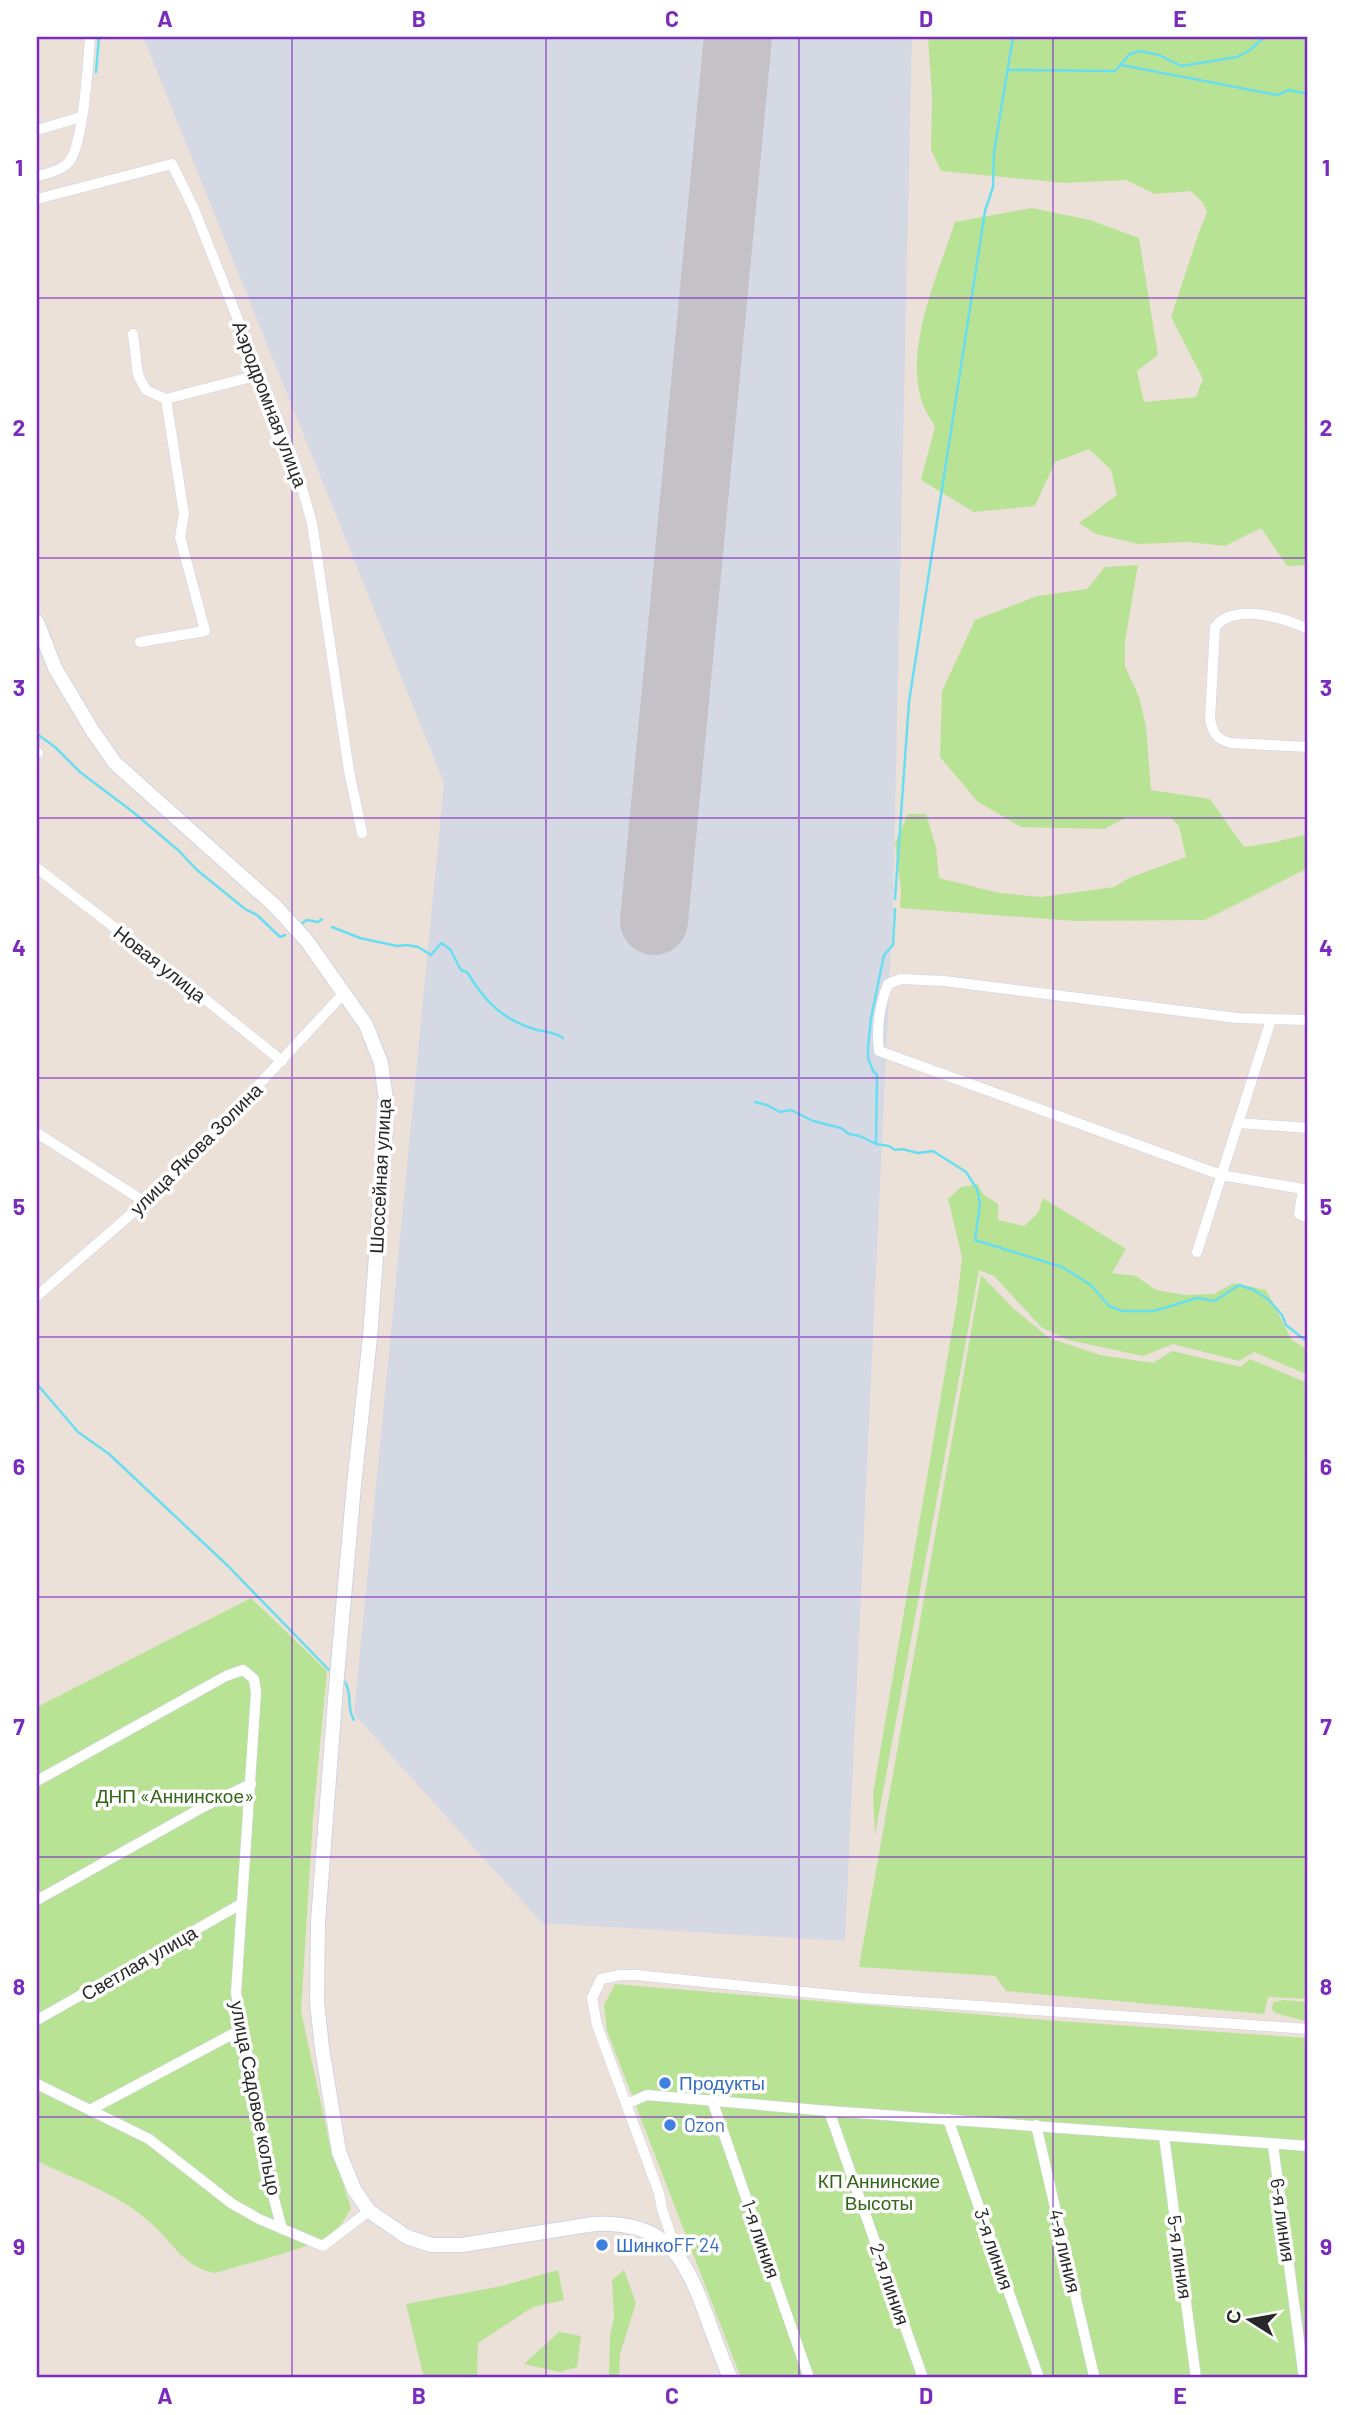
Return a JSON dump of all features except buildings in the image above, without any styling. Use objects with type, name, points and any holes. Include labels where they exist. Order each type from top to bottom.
[{"type":"main road","name":"Шоссейная улица","points":[[37,622],[55,668],[115,763],[275,906],[307,941],[366,1025],[381,1063],[387,1108],[370,1337],[336,1687],[318,1922],[317,2002],[339,2152],[354,2189],[369,2211]]},
{"type":"main road","points":[[369,2211],[407,2237],[430,2245],[462,2245],[582,2225],[615,2223],[635,2226],[657,2236],[677,2253],[693,2277],[730,2378]]},
{"type":"street","points":[[37,176],[53,172],[67,164],[76,151],[90,37]]},
{"type":"street","points":[[37,130],[81,117]]},
{"type":"street","name":"Аэродромная улица","points":[[37,199],[172,164],[194,209],[295,463],[312,523],[349,771],[362,833]]},
{"type":"street","points":[[133,334],[138,375],[146,390],[166,399],[259,376]]},
{"type":"street","points":[[140,642],[205,631],[180,537],[184,514],[166,399]]},
{"type":"street","points":[[1308,629],[1286,618],[1269,616],[1240,615],[1221,619],[1215,627],[1210,719],[1213,734],[1231,743],[1308,747]]},
{"type":"street","name":"Новая улица","points":[[37,868],[282,1061]]},
{"type":"street","points":[[1308,1020],[1237,1018],[944,981],[901,979],[888,984],[880,1004],[877,1031],[879,1051],[1221,1175],[1303,1189],[1299,1214],[1308,1218]]},
{"type":"street","name":"улица Якова Золина","points":[[37,1296],[145,1202],[196,1152],[345,992]]},
{"type":"street","points":[[1197,1252],[1271,1020]]},
{"type":"street","points":[[1238,1123],[1308,1128]]},
{"type":"street","points":[[37,1133],[145,1202]]},
{"type":"street","name":"улица Садовое кольцо","points":[[37,1781],[226,1676],[243,1670],[251,1675],[255,1685],[251,1784],[236,1993],[270,2184],[282,2229]]},
{"type":"street","points":[[37,1900],[205,1806],[251,1784]]},
{"type":"street","name":"Светлая улица","points":[[37,2020],[241,1904]]},
{"type":"street","points":[[677,2253],[659,2193],[597,2025],[592,1998],[601,1979],[620,1975],[863,1998],[1308,2029]]},
{"type":"street","points":[[90,2110],[242,2029]]},
{"type":"street","name":"улица Садовое кольцо","points":[[37,2084],[149,2139],[231,2203],[259,2220],[282,2229]]},
{"type":"street","points":[[626,2104],[647,2095],[1308,2146]]},
{"type":"street","name":"1-я линия","points":[[712,2100],[809,2378]]},
{"type":"street","name":"2-я линия","points":[[829,2111],[923,2378]]},
{"type":"street","name":"3-я линия","points":[[948,2119],[1039,2378]]},
{"type":"street","name":"4-я линия","points":[[1036,2126],[1094,2376]]},
{"type":"street","name":"5-я линия","points":[[1164,2136],[1196,2378]]},
{"type":"street","name":"6-я линия","points":[[1273,2145],[1304,2378]]},
{"type":"street","points":[[282,2229],[323,2246],[369,2211]]},
{"type":"shaded area","points":[[143,37],[912,37],[893,906],[845,1941],[542,1923],[354,1714],[444,783]]},
{"type":"green space","points":[[928,37],[1308,37],[1308,565],[1287,566],[1261,528],[1225,546],[1189,542],[1138,544],[1096,534],[1079,523],[1117,495],[1111,470],[1089,449],[1055,462],[1035,506],[974,512],[921,480],[935,427],[923,405],[918,381],[920,335],[932,288],[955,222],[1032,208],[1090,220],[1139,238],[1158,355],[1137,371],[1144,402],[1196,397],[1203,379],[1171,317],[1207,212],[1203,203],[1191,191],[1155,194],[1126,180],[1064,183],[941,171],[931,150],[932,97]]},
{"type":"green space","points":[[1138,565],[1125,642],[1125,666],[1139,697],[1146,726],[1151,790],[1210,799],[1244,847],[1308,834],[1308,868],[1205,920],[1075,921],[900,908],[901,890],[895,843],[908,814],[926,814],[936,847],[939,878],[999,893],[1041,897],[1114,887],[1129,878],[1186,857],[1179,826],[1170,817],[1127,817],[1104,829],[1021,827],[978,802],[940,757],[942,691],[975,620],[1037,596],[1087,589],[1105,567]]},
{"type":"green space","points":[[977,1184],[984,1195],[998,1204],[998,1220],[1024,1226],[1038,1213],[1043,1198],[1126,1249],[1112,1273],[1136,1276],[1156,1290],[1184,1295],[1214,1294],[1234,1283],[1266,1290],[1292,1340],[1308,1350],[1308,1375],[1254,1352],[1239,1361],[1173,1344],[1143,1356],[1068,1340],[1041,1327],[994,1276],[979,1270],[875,1835],[873,1793],[957,1302],[962,1257],[948,1199],[961,1187]]},
{"type":"green space","points":[[981,1275],[1013,1308],[1049,1338],[1100,1355],[1153,1363],[1172,1351],[1241,1367],[1250,1359],[1308,1383],[1308,1999],[1268,1997],[1264,2014],[1006,1991],[995,1976],[859,1967]]},
{"type":"green space","name":"ДНП «Аннинское»","points":[[251,1598],[327,1671],[313,1819],[301,2011],[329,2141],[351,2208],[338,2228],[320,2240],[216,2273],[205,2271],[188,2261],[152,2224],[126,2204],[37,2161],[37,1707]]},
{"type":"green space","name":"КП Аннинские Высоты","points":[[615,1984],[1058,2021],[1308,2038],[1308,2378],[741,2378],[607,2031],[604,2005]]},
{"type":"green space","points":[[1274,2002],[1308,2002],[1308,2022],[1276,2013],[1271,2008]]},
{"type":"green space","points":[[558,2270],[564,2300],[533,2307],[478,2343],[477,2378],[424,2378],[406,2304],[502,2286]]},
{"type":"green space","points":[[624,2270],[636,2303],[620,2354],[619,2378],[609,2378],[610,2336],[614,2317],[612,2280]]},
{"type":"green space","points":[[559,2332],[581,2336],[577,2367],[560,2372],[524,2364]]},
{"type":"waterway","points":[[96,72],[99,37]]},
{"type":"waterway","points":[[895,899],[909,702],[985,211],[993,187],[994,152],[1013,37]]},
{"type":"waterway","points":[[1009,70],[1115,71],[1130,54],[1140,51],[1159,55],[1181,66],[1237,57],[1250,50],[1264,37]]},
{"type":"waterway","points":[[1121,65],[1277,95],[1289,90],[1308,94]]},
{"type":"waterway","points":[[37,734],[55,747],[80,772],[133,812],[245,909],[257,915],[280,937],[285,935]]},
{"type":"waterway","points":[[876,1143],[877,1075],[868,1058],[868,1047],[884,955],[893,945],[895,909]]},
{"type":"waterway","points":[[301,924],[307,920],[318,922],[322,919]]},
{"type":"waterway","points":[[332,927],[360,938],[397,946],[418,947],[431,955],[441,943],[450,949],[461,970],[467,972],[496,1009],[525,1026],[563,1038]]},
{"type":"waterway","points":[[755,1102],[780,1112],[791,1110],[813,1121],[841,1128],[849,1134],[895,1150],[918,1153],[933,1151],[966,1172],[977,1189],[980,1204],[975,1240],[1062,1267],[1091,1285],[1109,1306],[1122,1311],[1154,1311],[1197,1298],[1215,1301],[1239,1285],[1254,1290],[1269,1300],[1282,1315],[1286,1325],[1305,1340],[1308,1339]]},
{"type":"waterway","points":[[37,1384],[78,1432],[109,1454],[228,1566],[329,1670]]},
{"type":"waterway","points":[[345,1682],[354,1720]]},
{"type":"runway","points":[[654,921],[738,37]]},
{"type":"place","name":"Продукты","points":[[665,2083]]},
{"type":"place","name":"Ozon","points":[[670,2125]]},
{"type":"place","name":"ШинкоFF 24","points":[[602,2245]]}]
